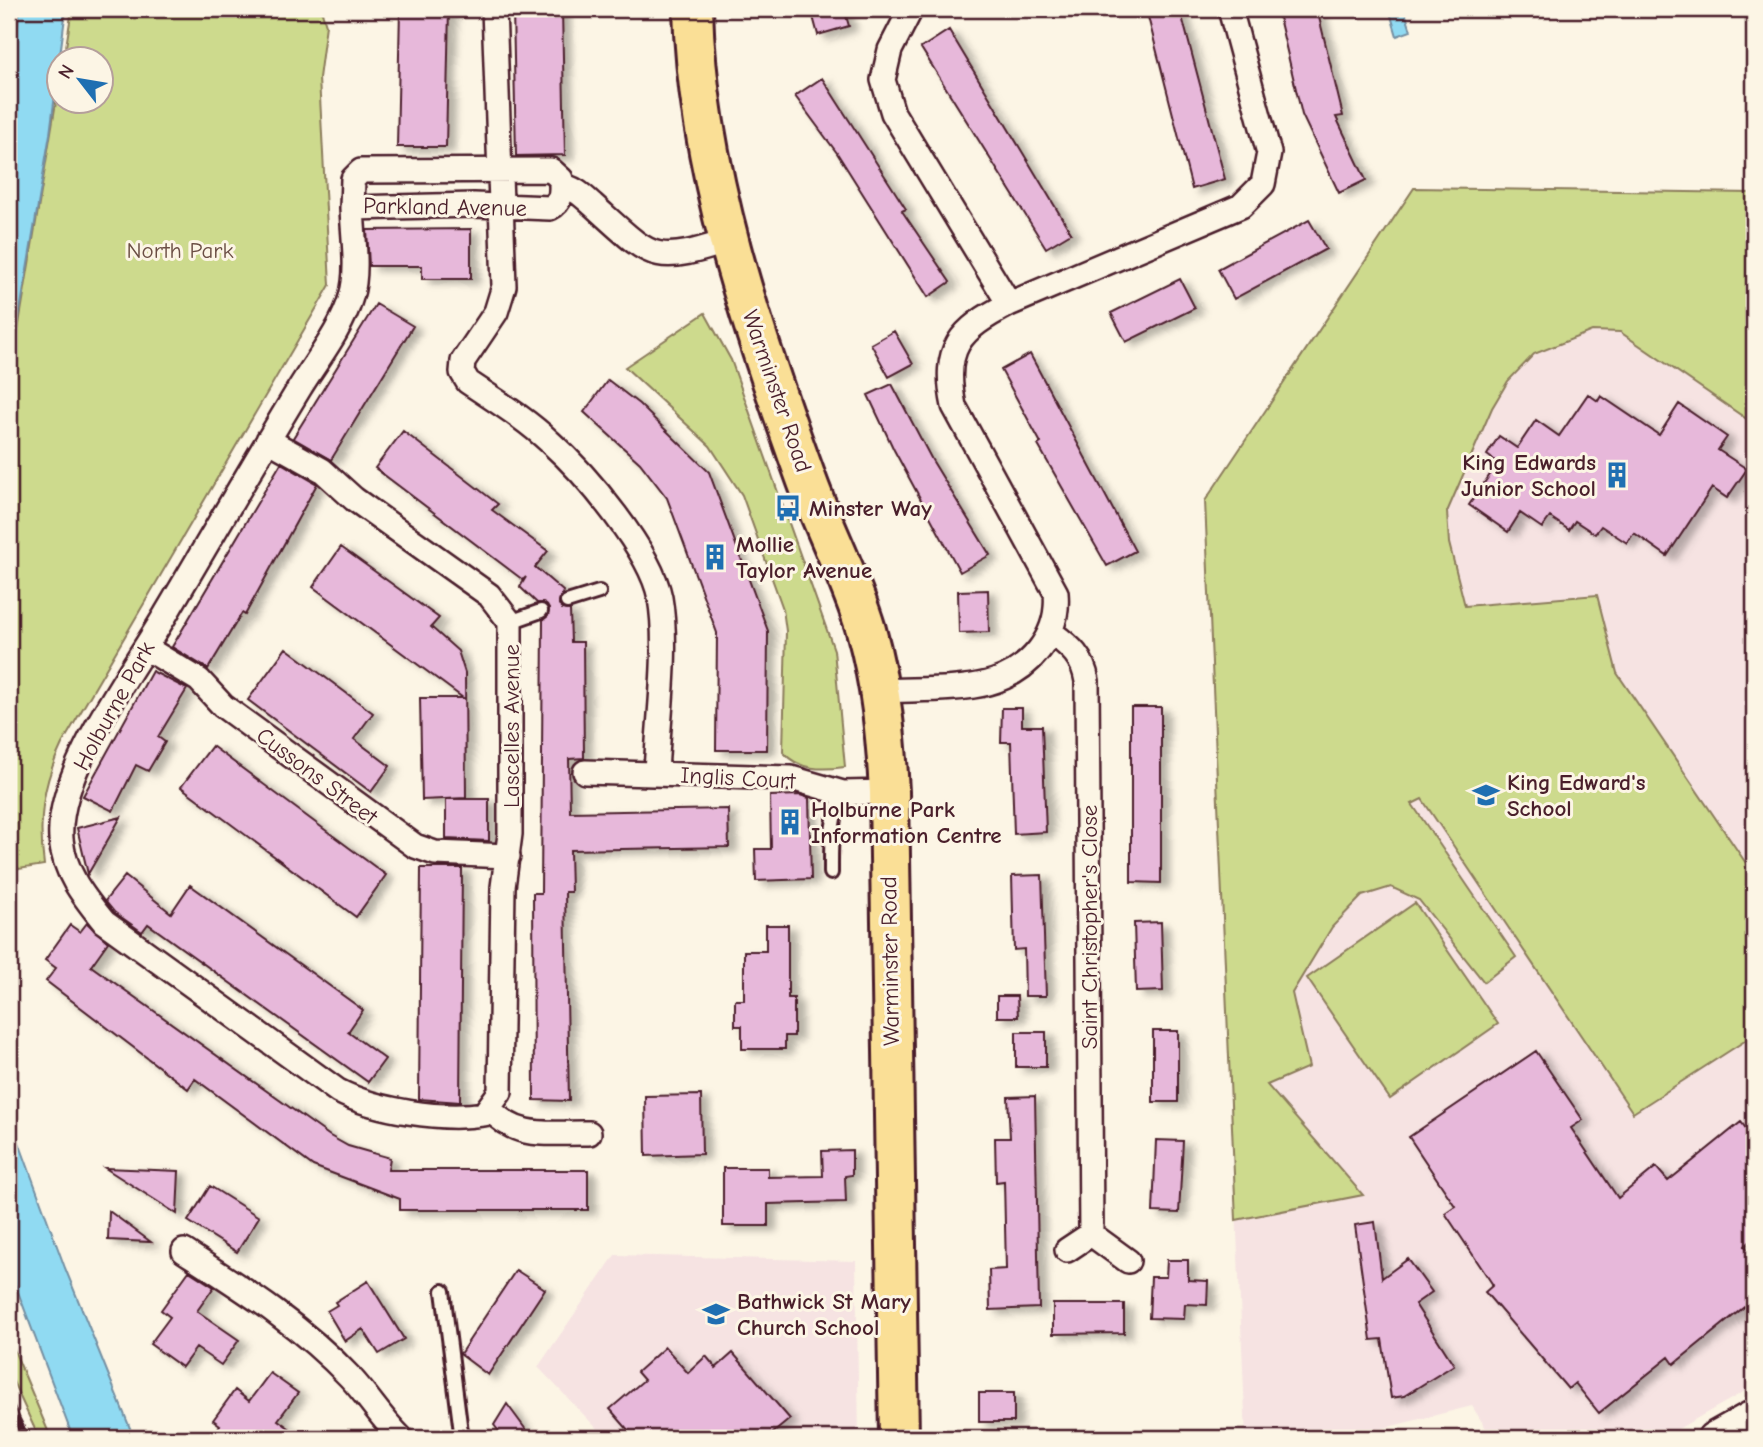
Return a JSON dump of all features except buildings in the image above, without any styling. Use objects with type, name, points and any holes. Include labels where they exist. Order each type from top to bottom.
[{"type":"highway","name":"Warminster Road","points":[[693,9],[694,43],[706,133],[751,321],[808,485],[865,627],[881,691],[889,792],[899,1438]]},
{"type":"street","points":[[495,9],[502,299],[463,361],[462,372],[468,382],[552,443],[632,536],[651,571],[660,596],[662,630],[656,774]]},
{"type":"street","points":[[911,9],[890,50],[883,80],[893,113],[1009,304]]},
{"type":"street","points":[[881,691],[985,684],[1004,678],[1039,651],[1052,633],[1058,613],[1056,593],[954,406],[948,377],[954,348],[974,322],[1009,304],[1241,206],[1263,184],[1269,153],[1230,9]]},
{"type":"street","name":"Parkland Avenue","points":[[498,169],[551,170],[561,178],[558,204],[550,208],[352,208],[353,178],[361,171],[498,169]]},
{"type":"street","name":"Parkland Avenue","points":[[561,186],[579,193],[632,240],[656,255],[669,256],[696,251],[731,240]]},
{"type":"street","name":"Holburne Park","points":[[352,208],[352,295],[347,309],[86,748],[64,805],[65,863],[79,891],[104,922],[338,1091],[358,1101],[405,1111],[476,1115],[495,1100]]},
{"type":"street","name":"Lascelles Avenue","points":[[268,440],[322,470],[354,499],[489,595],[510,622],[510,821],[503,887],[495,1100]]},
{"type":"street","name":"Saint Christopher's Close","points":[[1052,633],[1076,652],[1084,666],[1087,681],[1091,1234]]},
{"type":"street","name":"Cussons Street","points":[[146,648],[199,680],[223,706],[415,846],[435,853],[508,856]]},
{"type":"street","name":"Inglis Court","points":[[585,772],[791,778],[843,793],[889,792]]},
{"type":"street","points":[[495,1100],[504,1125],[521,1131],[589,1133]]},
{"type":"street","points":[[1066,1250],[1091,1234],[1128,1261]]},
{"type":"street","points":[[184,1251],[301,1331],[352,1378],[376,1413],[401,1438]]},
{"type":"street","points":[[1713,1438],[1754,1415]]},
{"type":"lane","points":[[568,602],[599,592]]},
{"type":"lane","points":[[510,622],[541,611]]},
{"type":"lane","points":[[831,873],[832,834],[837,804],[843,793]]},
{"type":"lane","points":[[443,1291],[461,1432],[466,1438]]},
{"type":"shaded area","name":"King Edward's School","points":[[1414,188],[1754,193],[1754,1386],[1662,1438],[1492,1438],[1472,1406],[1372,1431],[1304,1438],[1246,1438],[1205,501]]},
{"type":"shaded area","name":"Bathwick St Mary Church School","points":[[615,1255],[856,1261],[859,1438],[606,1438],[538,1367]]},
{"type":"green space","name":"North Park","points":[[72,9],[321,9],[326,25],[319,78],[330,285],[62,744],[50,774],[43,803],[41,833],[44,865],[19,869],[9,856],[9,384],[54,116],[116,116],[116,46],[66,46]]},
{"type":"green space","points":[[1414,188],[1754,193],[1754,424],[1620,332],[1592,331],[1534,354],[1508,381],[1492,408],[1447,512],[1449,543],[1465,606],[1597,595],[1617,673],[1754,875],[1754,1035],[1633,1113],[1422,799],[1412,804],[1516,957],[1484,982],[1419,900],[1391,887],[1362,896],[1332,927],[1292,993],[1309,1067],[1267,1085],[1363,1195],[1236,1220],[1205,501]]},
{"type":"green space","points":[[705,313],[731,360],[834,650],[845,767],[812,768],[796,763],[783,752],[786,631],[783,609],[742,495],[710,446],[625,367]]},
{"type":"green space","points":[[1415,903],[1498,1024],[1390,1099],[1307,978]]},
{"type":"green space","points":[[9,1338],[51,1438],[39,1438],[9,1373]]},
{"type":"water","points":[[20,9],[66,9],[61,46],[46,46],[46,116],[52,116],[9,376],[9,75]]},
{"type":"water","points":[[1389,9],[1404,9],[1411,31],[1397,36]]},
{"type":"water","points":[[9,1115],[65,1268],[134,1438],[73,1438],[9,1268]]},
{"type":"railway","points":[[9,1403],[26,1438]]},
{"type":"railway","points":[[9,1434],[11,1438]]},
{"type":"place","name":"King Edwards Junior School","points":[[1617,475]]},
{"type":"place","name":"Minster Way","points":[[788,508]]},
{"type":"place","name":"Mollie Taylor Avenue","points":[[715,557]]},
{"type":"place","name":"King Edward's School","points":[[1486,795]]},
{"type":"place","name":"Holburne Park Information Centre","points":[[790,822]]},
{"type":"place","name":"Bathwick St Mary Church School","points":[[716,1314]]}]
